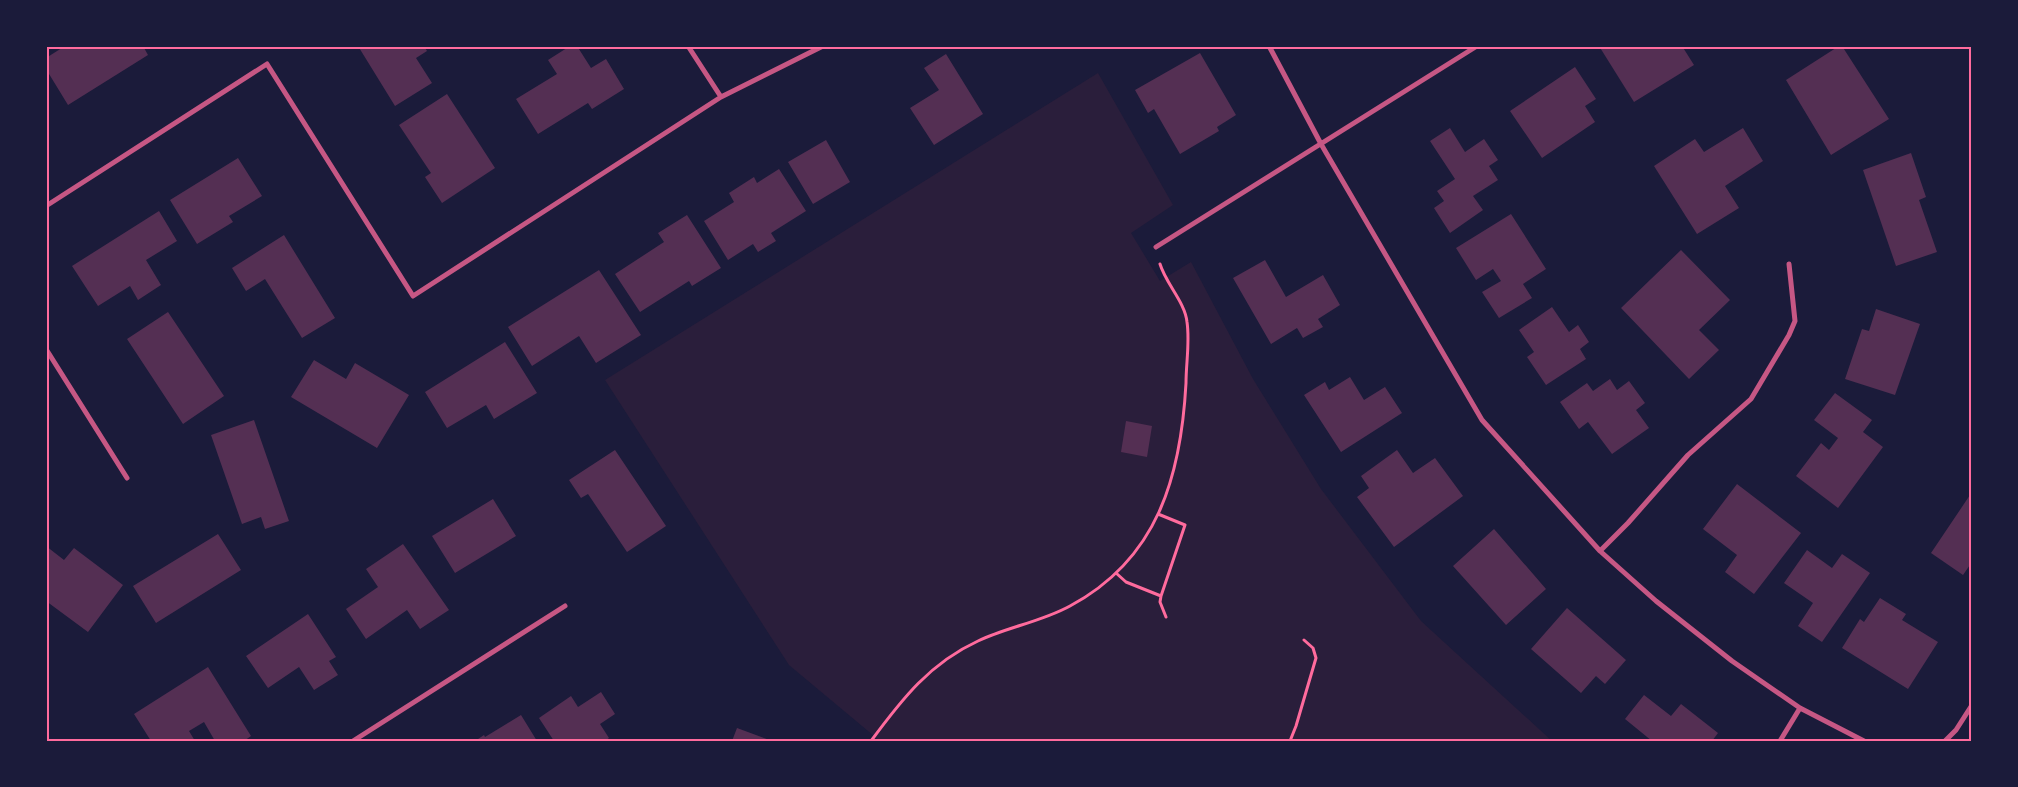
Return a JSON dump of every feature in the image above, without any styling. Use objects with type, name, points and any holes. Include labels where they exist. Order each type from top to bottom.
[{"type":"street","points":[[688,46],[721,97]]},
{"type":"street","points":[[46,206],[267,64],[413,296],[721,97],[823,46]]},
{"type":"street","points":[[1269,46],[1322,144],[1482,420],[1600,550],[1656,601],[1732,661],[1800,708],[1864,741]]},
{"type":"street","points":[[1156,247],[1477,46]]},
{"type":"street","points":[[1600,550],[1628,523],[1688,455],[1752,399],[1790,335],[1795,321],[1789,264]]},
{"type":"street","points":[[46,349],[127,478]]},
{"type":"street","points":[[353,741],[565,606]]},
{"type":"street","points":[[1945,741],[1956,730],[1972,705]]},
{"type":"street","points":[[1780,741],[1800,708]]},
{"type":"path","points":[[871,741],[924,676],[941,663],[977,641],[1048,616],[1070,606],[1116,573],[1129,561],[1143,542],[1158,514],[1173,478],[1182,434],[1187,322],[1183,308],[1164,277],[1156,247]]},
{"type":"path","points":[[1158,514],[1185,525],[1161,596],[1160,602],[1166,616]]},
{"type":"path","points":[[1116,573],[1126,582],[1161,596]]},
{"type":"path","points":[[1290,741],[1316,658],[1312,648],[1304,640]]},
{"type":"shaded area","points":[[1098,73],[1173,205],[1131,233],[1160,281],[1191,262],[1253,379],[1321,489],[1421,621],[1552,741],[880,741],[789,665],[605,380]]},
{"type":"building","points":[[65,46],[143,46],[148,55],[68,105],[46,69],[46,58]]},
{"type":"building","points":[[358,46],[424,46],[427,51],[416,58],[432,83],[395,106]]},
{"type":"building","points":[[570,46],[577,46],[591,68],[606,59],[624,89],[592,109],[588,103],[538,134],[516,99],[557,74],[548,60]]},
{"type":"building","points":[[1599,46],[1639,46],[1641,49],[1645,46],[1682,46],[1694,65],[1634,102]]},
{"type":"building","points":[[1839,46],[1842,46],[1889,119],[1831,155],[1786,80]]},
{"type":"building","points":[[1200,53],[1236,115],[1217,127],[1219,131],[1180,154],[1154,109],[1148,113],[1135,90]]},
{"type":"building","points":[[946,54],[983,114],[934,145],[910,108],[939,90],[924,68]]},
{"type":"building","points":[[1575,67],[1596,99],[1585,106],[1595,122],[1542,158],[1510,111]]},
{"type":"building","points":[[447,94],[495,168],[442,203],[425,177],[431,173],[399,125]]},
{"type":"building","points":[[1450,128],[1465,152],[1484,139],[1498,160],[1489,166],[1498,180],[1473,196],[1483,210],[1450,233],[1434,208],[1444,201],[1437,191],[1455,179],[1430,141]]},
{"type":"building","points":[[1743,128],[1763,161],[1725,186],[1739,208],[1697,234],[1654,166],[1695,139],[1704,152]]},
{"type":"building","points":[[826,140],[850,182],[813,204],[788,162]]},
{"type":"building","points":[[1911,153],[1926,197],[1919,200],[1937,252],[1896,266],[1863,170]]},
{"type":"building","points":[[238,158],[262,196],[229,216],[233,222],[197,244],[170,200]]},
{"type":"building","points":[[779,169],[806,211],[771,233],[776,241],[758,252],[753,244],[728,260],[704,221],[734,202],[729,193],[754,177],[757,183]]},
{"type":"building","points":[[159,211],[177,241],[146,260],[161,285],[138,300],[130,286],[98,306],[72,266]]},
{"type":"building","points":[[1511,214],[1546,269],[1523,284],[1532,298],[1499,318],[1482,292],[1501,281],[1493,269],[1476,280],[1456,248]]},
{"type":"building","points":[[687,215],[721,268],[692,286],[689,281],[640,312],[615,274],[664,242],[658,233]]},
{"type":"building","points":[[284,235],[335,318],[302,338],[265,279],[246,291],[232,268]]},
{"type":"building","points":[[1681,250],[1730,300],[1699,330],[1719,350],[1689,379],[1621,308]]},
{"type":"building","points":[[1265,260],[1286,297],[1323,275],[1340,305],[1318,319],[1323,327],[1303,338],[1297,328],[1271,344],[1233,278]]},
{"type":"building","points":[[599,270],[641,335],[596,363],[579,336],[532,366],[508,327]]},
{"type":"building","points":[[1552,307],[1569,332],[1578,325],[1589,342],[1580,349],[1586,359],[1546,385],[1527,357],[1534,352],[1519,330]]},
{"type":"building","points":[[1876,309],[1920,324],[1895,395],[1845,379],[1862,329],[1869,331]]},
{"type":"building","points":[[168,312],[224,396],[183,424],[127,339]]},
{"type":"building","points":[[505,342],[537,393],[494,419],[486,405],[447,428],[425,392]]},
{"type":"building","points":[[314,360],[346,379],[355,363],[409,395],[377,448],[291,397]]},
{"type":"building","points":[[1350,377],[1364,400],[1385,387],[1402,413],[1341,452],[1304,395],[1325,382],[1329,390]]},
{"type":"building","points":[[1610,379],[1617,390],[1629,381],[1645,403],[1636,410],[1649,428],[1612,454],[1588,422],[1579,429],[1560,402],[1587,383],[1593,391]]},
{"type":"building","points":[[1835,393],[1872,420],[1863,432],[1883,447],[1838,508],[1796,476],[1821,443],[1829,450],[1838,438],[1814,420]]},
{"type":"building","points":[[254,420],[289,521],[265,529],[261,517],[242,524],[211,435]]},
{"type":"building","points":[[1126,421],[1152,426],[1147,457],[1121,452]]},
{"type":"building","points":[[615,450],[666,526],[627,552],[588,494],[581,498],[569,480]]},
{"type":"building","points":[[1397,450],[1413,473],[1435,458],[1463,496],[1394,547],[1357,497],[1369,488],[1361,476]]},
{"type":"building","points":[[1737,484],[1801,533],[1754,594],[1725,572],[1737,555],[1703,529]]},
{"type":"building","points":[[1972,492],[1972,562],[1963,575],[1931,553]]},
{"type":"building","points":[[493,499],[516,536],[455,573],[432,536]]},
{"type":"building","points":[[1494,529],[1546,589],[1506,625],[1453,566]]},
{"type":"building","points":[[218,534],[241,570],[156,623],[133,586]]},
{"type":"building","points":[[403,544],[449,610],[420,629],[407,610],[366,639],[346,609],[378,587],[366,569]]},
{"type":"building","points":[[46,546],[64,560],[74,548],[123,585],[88,632],[46,601]]},
{"type":"building","points":[[1807,550],[1832,568],[1842,554],[1870,573],[1822,642],[1798,626],[1813,603],[1784,583]]},
{"type":"building","points":[[1880,598],[1906,614],[1902,620],[1938,642],[1908,689],[1842,648],[1860,619],[1864,622]]},
{"type":"building","points":[[1567,608],[1626,660],[1605,684],[1596,676],[1581,693],[1531,649]]},
{"type":"building","points":[[308,614],[336,657],[329,661],[338,675],[314,690],[299,667],[268,688],[246,656]]},
{"type":"building","points":[[208,667],[251,736],[244,741],[215,741],[204,722],[189,731],[195,741],[151,741],[134,714]]},
{"type":"building","points":[[601,692],[615,714],[600,724],[609,738],[605,741],[554,741],[539,718],[571,696],[578,707]]},
{"type":"building","points":[[1644,695],[1671,716],[1681,704],[1718,733],[1712,741],[1652,741],[1625,719]]},
{"type":"building","points":[[521,715],[537,741],[475,741],[484,735],[485,737]]},
{"type":"building","points":[[737,728],[772,741],[732,741]]}]
